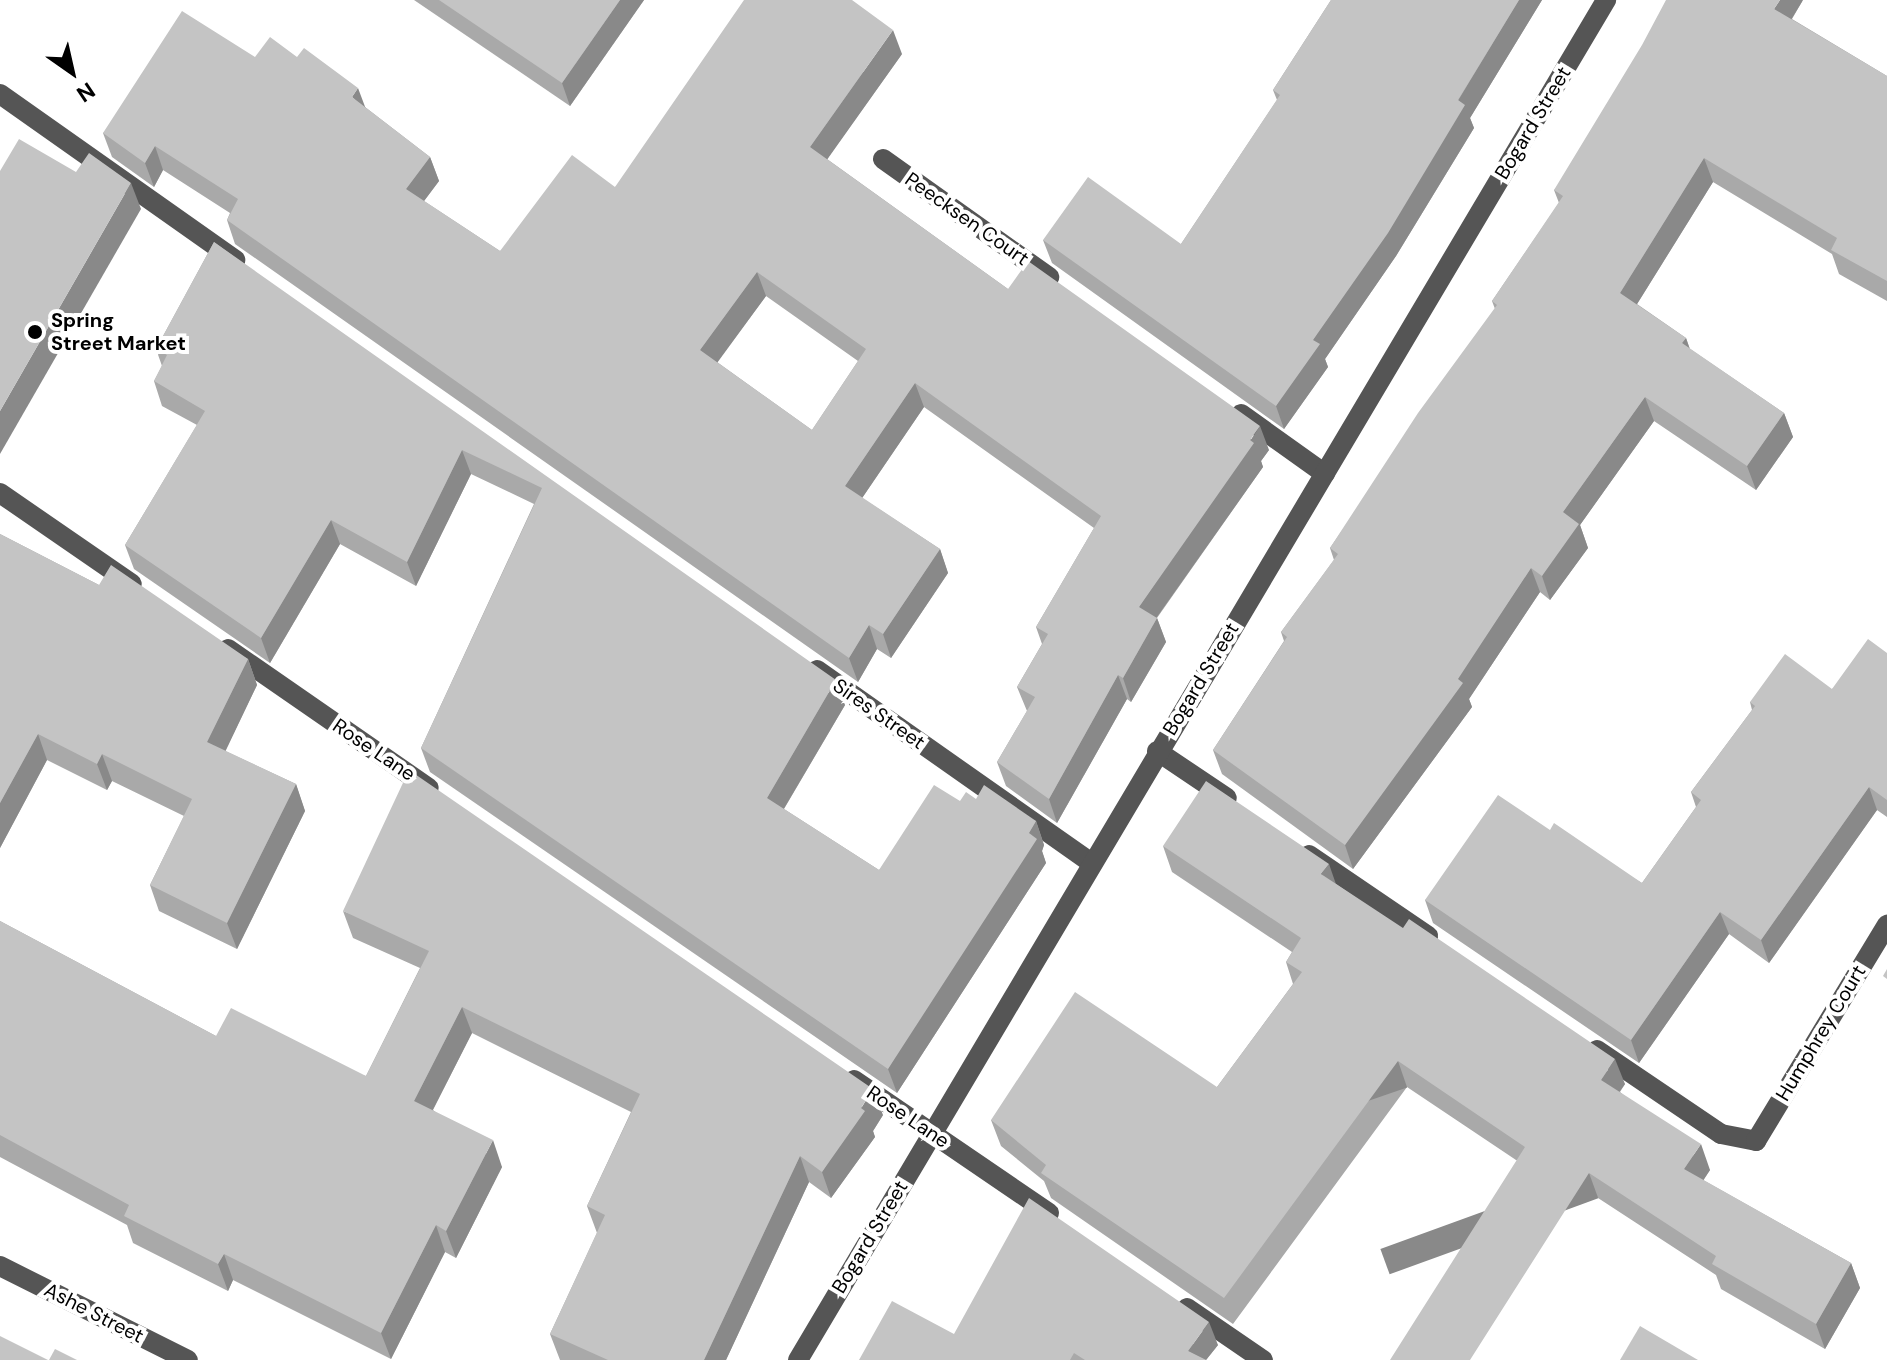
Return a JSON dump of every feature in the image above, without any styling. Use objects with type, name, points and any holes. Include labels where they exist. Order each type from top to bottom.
[{"type":"street","name":"Bogard Street","points":[[798,1360],[1157,751],[1606,0]]},
{"type":"street","points":[[0,94],[247,268]]},
{"type":"street","name":"Peecksen Court","points":[[883,159],[1065,289]]},
{"type":"street","points":[[1221,400],[1325,474]]},
{"type":"street","points":[[0,493],[144,592]]},
{"type":"street","name":"Rose Lane","points":[[210,637],[446,799]]},
{"type":"street","name":"Sires Street","points":[[793,653],[1092,863]]},
{"type":"street","points":[[1157,751],[1249,814]]},
{"type":"street","points":[[1288,840],[1445,947]]},
{"type":"street","name":"Humphrey Court","points":[[1576,1036],[1721,1134],[1756,1141],[1887,925]]},
{"type":"street","name":"Rose Lane","points":[[840,1070],[1072,1229]]},
{"type":"street","name":"Ashe Street","points":[[0,1266],[188,1360]]},
{"type":"street","points":[[1174,1299],[1263,1360]]},
{"type":"building","points":[[439,0],[620,0],[562,83]]},
{"type":"building","points":[[744,0],[852,0],[893,30],[810,147],[1008,289],[1028,261],[1260,426],[1250,440],[1254,443],[1139,607],[1157,618],[1123,678],[1118,675],[1049,799],[997,762],[1035,697],[1017,687],[1048,634],[1036,627],[1101,516],[915,383],[845,486],[940,549],[883,634],[869,625],[849,658],[227,220],[238,199],[155,146],[145,163],[103,133],[182,11],[255,57],[270,37],[297,57],[304,48],[358,88],[352,97],[430,157],[406,189],[500,251],[572,155],[615,187]],"holes":[[[757,272],[866,349],[812,430],[700,350]]]},
{"type":"building","points":[[1331,0],[1519,0],[1458,100],[1465,105],[1388,233],[1313,340],[1320,344],[1276,406],[1043,240],[1088,177],[1181,244],[1280,95],[1273,90]]},
{"type":"building","points":[[1666,0],[1780,0],[1774,9],[1887,76],[1887,281],[1831,250],[1837,238],[1704,158],[1620,293],[1686,338],[1682,343],[1784,413],[1747,466],[1645,397],[1563,512],[1579,524],[1542,576],[1531,568],[1458,679],[1463,683],[1345,845],[1213,750],[1287,637],[1281,632],[1338,554],[1330,548],[1418,413],[1497,305],[1492,301],[1563,196],[1554,190]]},
{"type":"building","name":"Spring Street Market","points":[[19,139],[76,172],[89,153],[131,183],[0,411],[0,171]]},
{"type":"building","points":[[214,242],[836,680],[767,798],[879,870],[934,785],[960,801],[966,792],[976,799],[984,785],[1036,821],[1029,833],[1037,839],[888,1069],[421,748],[542,488],[462,450],[407,562],[331,520],[261,638],[125,545],[205,411],[154,381],[167,355],[156,349]]},
{"type":"building","points":[[0,534],[99,585],[111,565],[248,659],[207,742],[296,784],[227,923],[150,885],[192,799],[102,754],[97,764],[38,734],[0,803]]},
{"type":"building","points":[[1868,639],[1887,653],[1887,800],[1869,787],[1761,940],[1720,912],[1631,1040],[1425,900],[1498,795],[1550,830],[1554,823],[1642,883],[1701,800],[1691,792],[1755,706],[1750,702],[1785,654],[1832,689]]},
{"type":"building","points":[[409,770],[873,1089],[861,1108],[865,1111],[822,1172],[800,1156],[704,1360],[608,1360],[550,1334],[605,1215],[587,1206],[640,1094],[462,1007],[414,1101],[493,1140],[446,1231],[436,1225],[381,1333],[224,1254],[218,1264],[124,1216],[129,1205],[0,1135],[0,921],[216,1036],[231,1008],[366,1076],[429,951],[343,911]]},
{"type":"building","points":[[1206,781],[1329,864],[1321,874],[1403,928],[1409,919],[1615,1059],[1601,1080],[1701,1144],[1684,1169],[1851,1263],[1816,1324],[1712,1264],[1716,1256],[1589,1173],[1470,1360],[1390,1360],[1525,1147],[1398,1061],[1224,1298],[1041,1173],[1046,1165],[991,1120],[1075,992],[1217,1087],[1302,972],[1286,962],[1301,938],[1163,846]]},
{"type":"building","points":[[1029,1198],[1209,1322],[1188,1351],[1206,1360],[1085,1360],[1074,1353],[1070,1360],[859,1360],[892,1301],[954,1334]]},
{"type":"building","points":[[1640,1326],[1698,1360],[1620,1360]]},
{"type":"building","points":[[0,1336],[48,1360],[0,1360]]},
{"type":"building","points":[[55,1349],[77,1360],[49,1360]]},
{"type":"place","name":"Spring Street Market","points":[[35,332]]}]
